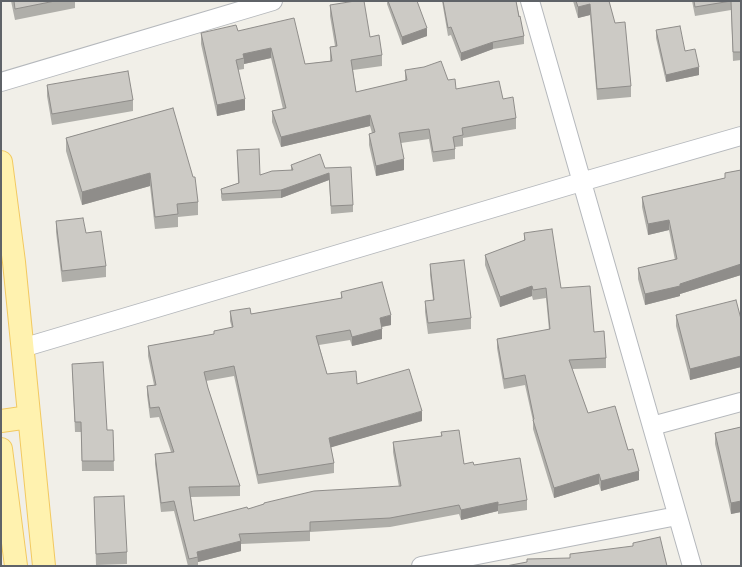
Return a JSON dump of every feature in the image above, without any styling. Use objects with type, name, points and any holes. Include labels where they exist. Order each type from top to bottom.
[{"type":"main road","points":[[1,162],[14,262],[44,566]]},
{"type":"main road","points":[[1,421],[29,417]]},
{"type":"main road","points":[[1,449],[16,566]]},
{"type":"street","points":[[530,1],[692,566]]},
{"type":"street","points":[[1,82],[262,3]]},
{"type":"street","points":[[22,348],[741,136]]},
{"type":"street","points":[[652,426],[741,402]]},
{"type":"street","points":[[421,566],[677,516]]},
{"type":"building","points":[[14,1],[55,1],[15,9]]},
{"type":"building","points":[[364,1],[370,37],[379,35],[382,55],[351,60],[356,92],[407,80],[405,70],[424,67],[441,61],[448,80],[455,79],[456,89],[499,81],[503,99],[513,97],[516,118],[462,128],[463,135],[453,137],[455,149],[433,152],[429,129],[399,133],[404,159],[376,166],[369,134],[375,132],[370,115],[281,137],[272,111],[286,108],[271,48],[243,54],[244,58],[236,60],[245,99],[217,105],[201,33],[236,25],[238,31],[294,18],[305,64],[332,61],[330,47],[337,46],[330,5]]},
{"type":"building","points":[[388,1],[417,1],[427,28],[402,37]]},
{"type":"building","points":[[443,1],[516,1],[524,36],[493,42],[461,53],[451,27],[448,28]]},
{"type":"building","points":[[576,1],[609,1],[615,23],[625,22],[631,86],[597,89],[590,4],[578,7]]},
{"type":"building","points":[[694,1],[731,1],[695,7]]},
{"type":"building","points":[[731,1],[741,1],[741,52],[733,52]]},
{"type":"building","points":[[680,26],[685,51],[695,49],[699,67],[666,75],[656,30]]},
{"type":"building","points":[[128,71],[133,100],[52,114],[47,85]]},
{"type":"building","points":[[173,108],[193,177],[195,177],[198,202],[177,204],[178,214],[155,217],[150,173],[82,192],[66,138]]},
{"type":"building","points":[[259,149],[260,175],[272,171],[293,170],[291,165],[320,154],[325,168],[351,167],[353,205],[331,206],[329,173],[281,190],[222,194],[221,189],[239,183],[237,150]]},
{"type":"building","points":[[741,170],[741,264],[680,284],[680,286],[645,294],[638,268],[677,259],[669,220],[648,224],[642,197],[725,178],[725,173]]},
{"type":"building","points":[[83,218],[86,233],[101,231],[106,266],[62,271],[56,221]]},
{"type":"building","points":[[552,229],[561,288],[590,286],[594,332],[604,331],[606,358],[569,360],[588,413],[615,406],[628,450],[633,449],[639,471],[601,481],[599,474],[554,488],[533,420],[525,375],[504,379],[497,339],[550,329],[546,288],[533,290],[532,286],[500,297],[485,255],[525,240],[524,233]]},
{"type":"building","points":[[464,260],[471,318],[428,323],[425,301],[434,300],[430,264]]},
{"type":"building","points":[[382,282],[391,315],[380,318],[382,329],[352,337],[350,330],[316,336],[327,374],[356,371],[357,384],[409,369],[422,411],[329,438],[334,463],[258,475],[234,366],[204,372],[240,486],[189,487],[194,521],[247,507],[248,509],[264,503],[314,491],[401,486],[393,442],[442,436],[441,432],[459,430],[464,464],[473,462],[474,465],[520,458],[527,500],[498,505],[498,502],[461,510],[459,505],[390,518],[310,522],[310,531],[239,534],[241,541],[197,552],[198,557],[189,559],[174,501],[161,503],[155,454],[174,452],[159,407],[150,408],[147,386],[156,385],[148,346],[214,334],[214,331],[233,327],[230,311],[250,308],[251,314],[342,298],[341,292]]},
{"type":"building","points":[[736,300],[741,319],[741,356],[690,369],[676,315]]},
{"type":"building","points":[[103,362],[107,430],[113,430],[114,461],[82,461],[81,422],[75,422],[72,364]]},
{"type":"building","points":[[741,427],[741,501],[731,503],[715,433]]},
{"type":"building","points":[[124,496],[127,552],[96,554],[94,497]]},
{"type":"building","points":[[660,537],[667,566],[506,566],[527,562],[527,559],[570,558],[570,554],[633,546],[633,543]]}]
